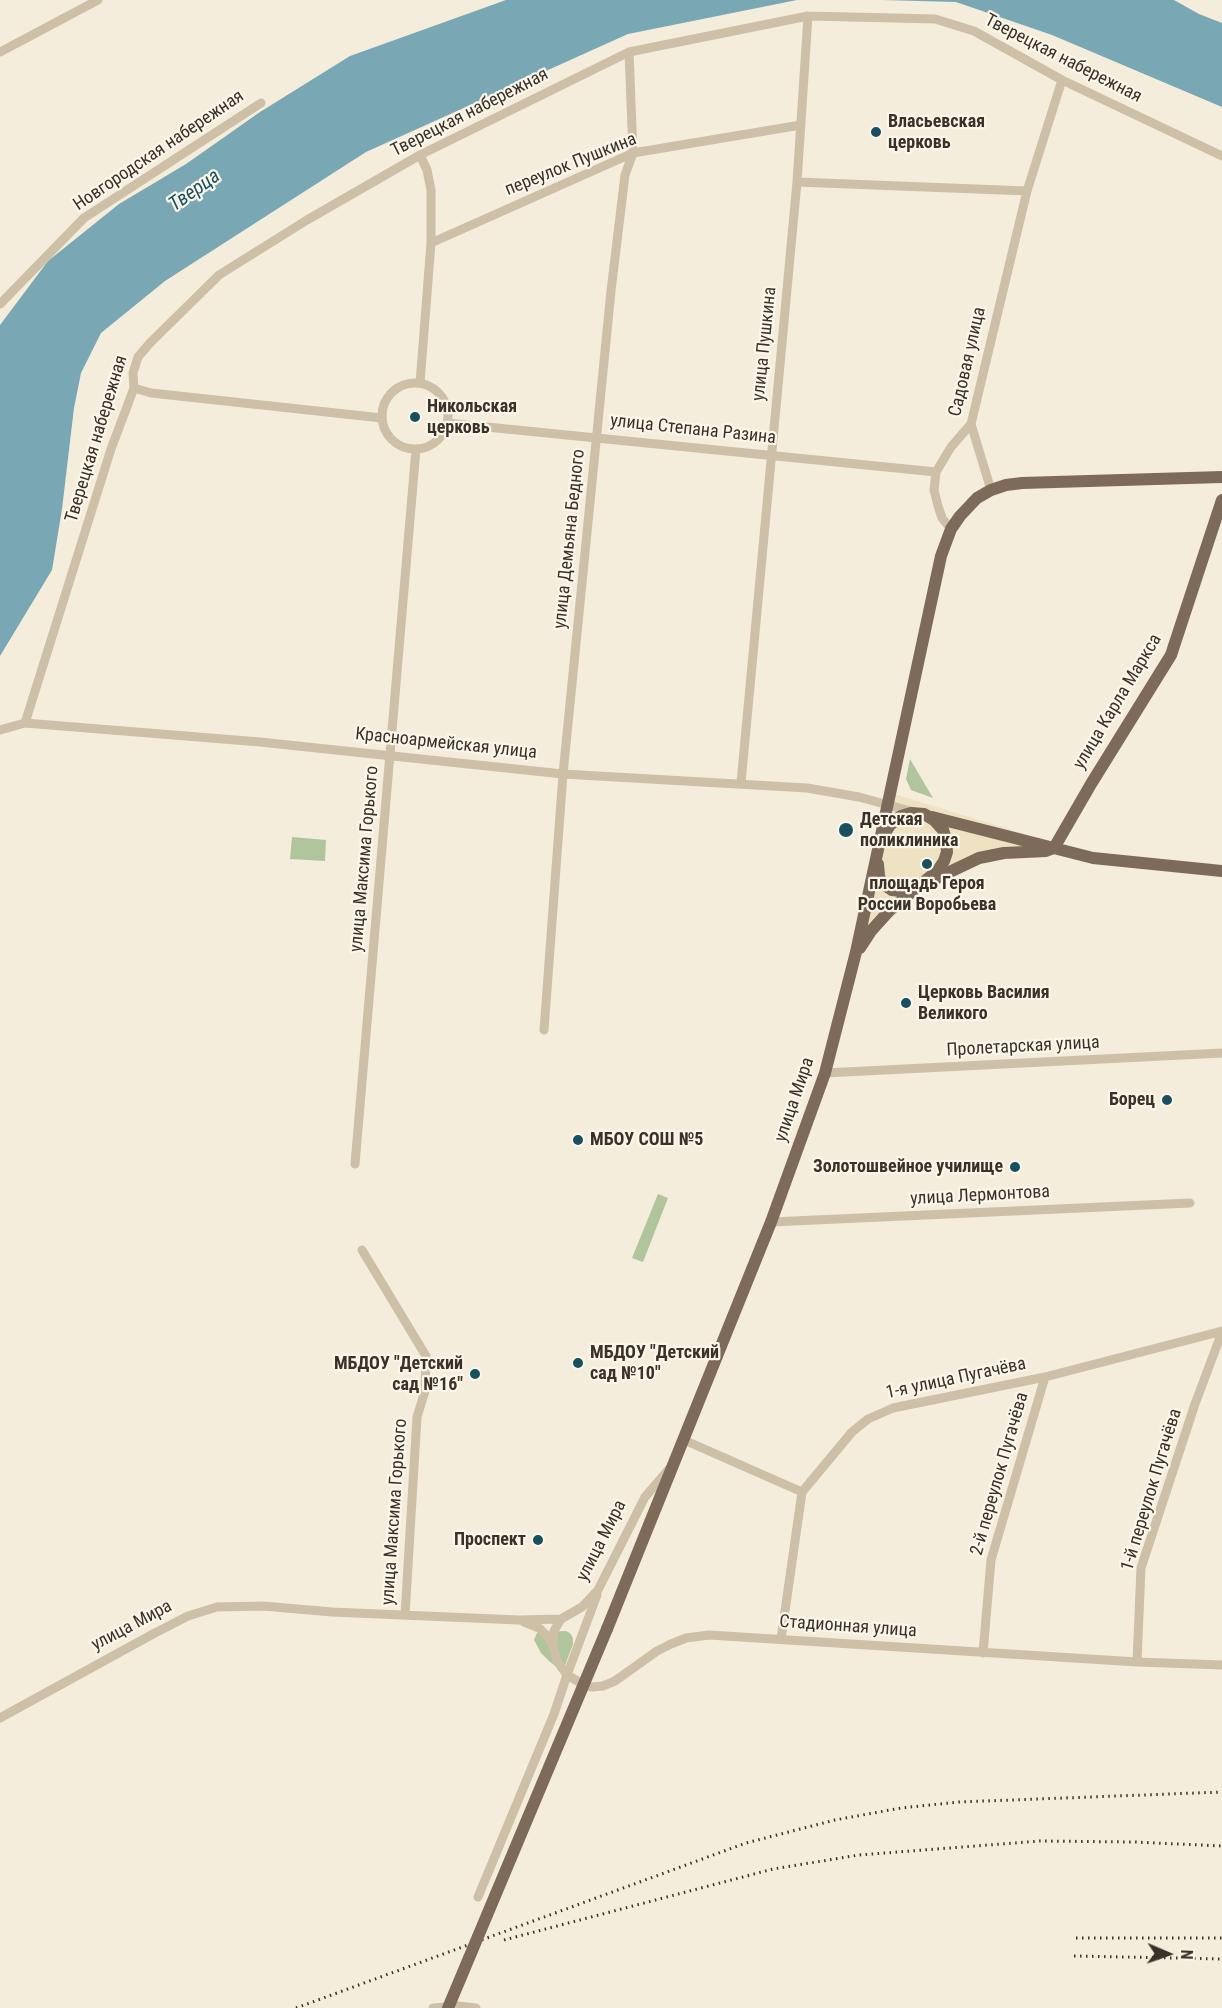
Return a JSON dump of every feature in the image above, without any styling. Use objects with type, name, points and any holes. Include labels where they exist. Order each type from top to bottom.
[{"type":"main road","points":[[1054,848],[1046,851],[987,856],[964,863],[922,884],[901,891],[892,890],[886,886],[878,873],[879,847],[888,804],[941,556],[951,529],[971,504],[991,490],[1006,485],[1222,477]]},
{"type":"main road","name":"улица Карла Маркса","points":[[1054,848],[1090,784],[1171,654],[1222,500]]},
{"type":"main road","points":[[879,847],[887,830],[896,819],[909,814],[925,815],[1093,858],[1222,871]]},
{"type":"main road","points":[[922,884],[942,864],[947,849],[943,830],[937,822],[925,815]]},
{"type":"main road","name":"улица Мира","points":[[675,1461],[771,1222],[825,1073],[856,952],[879,847]]},
{"type":"main road","name":"улица Мира","points":[[856,952],[884,917],[922,884]]},
{"type":"main road","points":[[448,2008],[675,1461]]},
{"type":"street","points":[[0,52],[98,0]]},
{"type":"street","name":"Тверецкая набережная","points":[[25,723],[111,449],[134,388],[133,373],[138,357],[150,343],[219,275],[306,220],[420,155],[629,52],[808,16],[935,19],[974,31],[1062,80],[1222,156]]},
{"type":"street","name":"улица Пушкина","points":[[741,783],[797,182],[808,16]]},
{"type":"street","name":"улица Демьяна Бедного","points":[[544,1030],[563,774],[597,438],[625,175],[633,153],[629,52]]},
{"type":"street","name":"Садовая улица","points":[[991,490],[971,424],[1027,191],[1062,80]]},
{"type":"street","name":"Новгородская набережная","points":[[0,304],[84,218],[261,103]]},
{"type":"street","name":"переулок Пушкина","points":[[431,243],[633,153],[801,124]]},
{"type":"street","points":[[420,155],[427,170],[431,190],[431,243],[420,383]]},
{"type":"street","points":[[797,182],[1027,191]]},
{"type":"street","points":[[410,382],[420,383],[436,390],[442,397],[446,405],[447,423],[440,438],[417,449],[400,445],[393,440],[383,426],[381,418],[386,399],[392,391],[410,382]]},
{"type":"street","points":[[134,388],[151,393],[381,418]]},
{"type":"street","name":"улица Степана Разина","points":[[447,423],[936,472]]},
{"type":"street","points":[[951,529],[942,518],[938,506],[934,490],[936,472],[951,447],[971,424]]},
{"type":"street","name":"улица Максима Горького","points":[[356,1164],[417,449]]},
{"type":"street","name":"Красноармейская улица","points":[[0,730],[25,723],[260,742],[563,774],[807,788],[859,797],[925,815]]},
{"type":"street","name":"Пролетарская улица","points":[[825,1073],[1222,1053]]},
{"type":"street","name":"улица Лермонтова","points":[[771,1222],[1190,1203]]},
{"type":"street","name":"улица Максима Горького","points":[[362,1250],[426,1356],[425,1390],[417,1417],[405,1615]]},
{"type":"street","name":"1-я улица Пугачёва","points":[[802,1492],[852,1432],[877,1413],[1045,1377],[1222,1331]]},
{"type":"street","name":"1-й переулок Пугачёва","points":[[1137,1662],[1141,1568],[1195,1404],[1222,1331]]},
{"type":"street","name":"2-й переулок Пугачёва","points":[[983,1653],[992,1560],[1045,1377]]},
{"type":"street","points":[[684,1440],[802,1492],[781,1639]]},
{"type":"street","name":"улица Мира","points":[[0,1718],[188,1616],[228,1606],[519,1620],[561,1619],[582,1607],[598,1590],[645,1497],[675,1461]]},
{"type":"street","points":[[478,1897],[554,1714],[598,1590]]},
{"type":"street","points":[[561,1619],[554,1631],[553,1645],[557,1661],[567,1675]]},
{"type":"street","points":[[519,1620],[539,1628],[553,1645]]},
{"type":"street","name":"Стадионная улица","points":[[567,1675],[586,1686],[603,1686],[615,1681],[657,1651],[686,1638],[717,1635],[983,1653],[1222,1665]]},
{"type":"street","points":[[433,2008],[458,2006],[476,2008]]},
{"type":"green space","points":[[910,759],[933,798],[911,790],[906,779]]},
{"type":"green space","points":[[292,837],[326,840],[325,861],[290,859]]},
{"type":"green space","points":[[658,1194],[668,1198],[643,1262],[632,1258]]},
{"type":"green space","points":[[566,1631],[573,1638],[573,1644],[564,1668],[560,1669],[541,1653],[534,1640],[537,1633]]},
{"type":"shaded area","name":"площадь Героя России Воробьева","points":[[894,794],[1025,834],[1022,849],[991,858],[927,888],[881,927],[864,928]]},
{"type":"water","name":"Тверца","points":[[506,0],[797,0],[628,34],[366,152],[165,281],[101,333],[81,373],[74,408],[52,570],[0,656],[0,325],[48,261],[119,204],[186,164],[260,112],[350,56]]},
{"type":"water","points":[[882,0],[1174,0],[1199,14],[1222,23],[1222,107],[1052,35],[956,2]]},
{"type":"railway","points":[[296,2008],[746,1843],[835,1820],[901,1808],[959,1802],[1222,1792]]},
{"type":"railway","points":[[504,1940],[773,1869],[859,1855],[1040,1841],[1222,1846]]},
{"type":"railway","points":[[1076,1938],[1222,1938]]},
{"type":"railway","points":[[1074,1956],[1222,1959]]},
{"type":"place","name":"Власьевская церковь","points":[[876,132]]},
{"type":"place","name":"Никольская церковь","points":[[415,417]]},
{"type":"place","name":"Детская поликлиника","points":[[846,830]]},
{"type":"place","name":"площадь Героя России Воробьева","points":[[927,864]]},
{"type":"place","name":"Церковь Василия Великого","points":[[906,1003]]},
{"type":"place","name":"Борец","points":[[1167,1100]]},
{"type":"place","name":"МБОУ СОШ №5","points":[[578,1140]]},
{"type":"place","name":"Золотошвейное училище","points":[[1015,1167]]},
{"type":"place","name":"МБДОУ \"Детский сад №10\"","points":[[578,1363]]},
{"type":"place","name":"МБДОУ \"Детский сад №16\"","points":[[475,1374]]},
{"type":"place","name":"Проспект","points":[[538,1540]]}]
